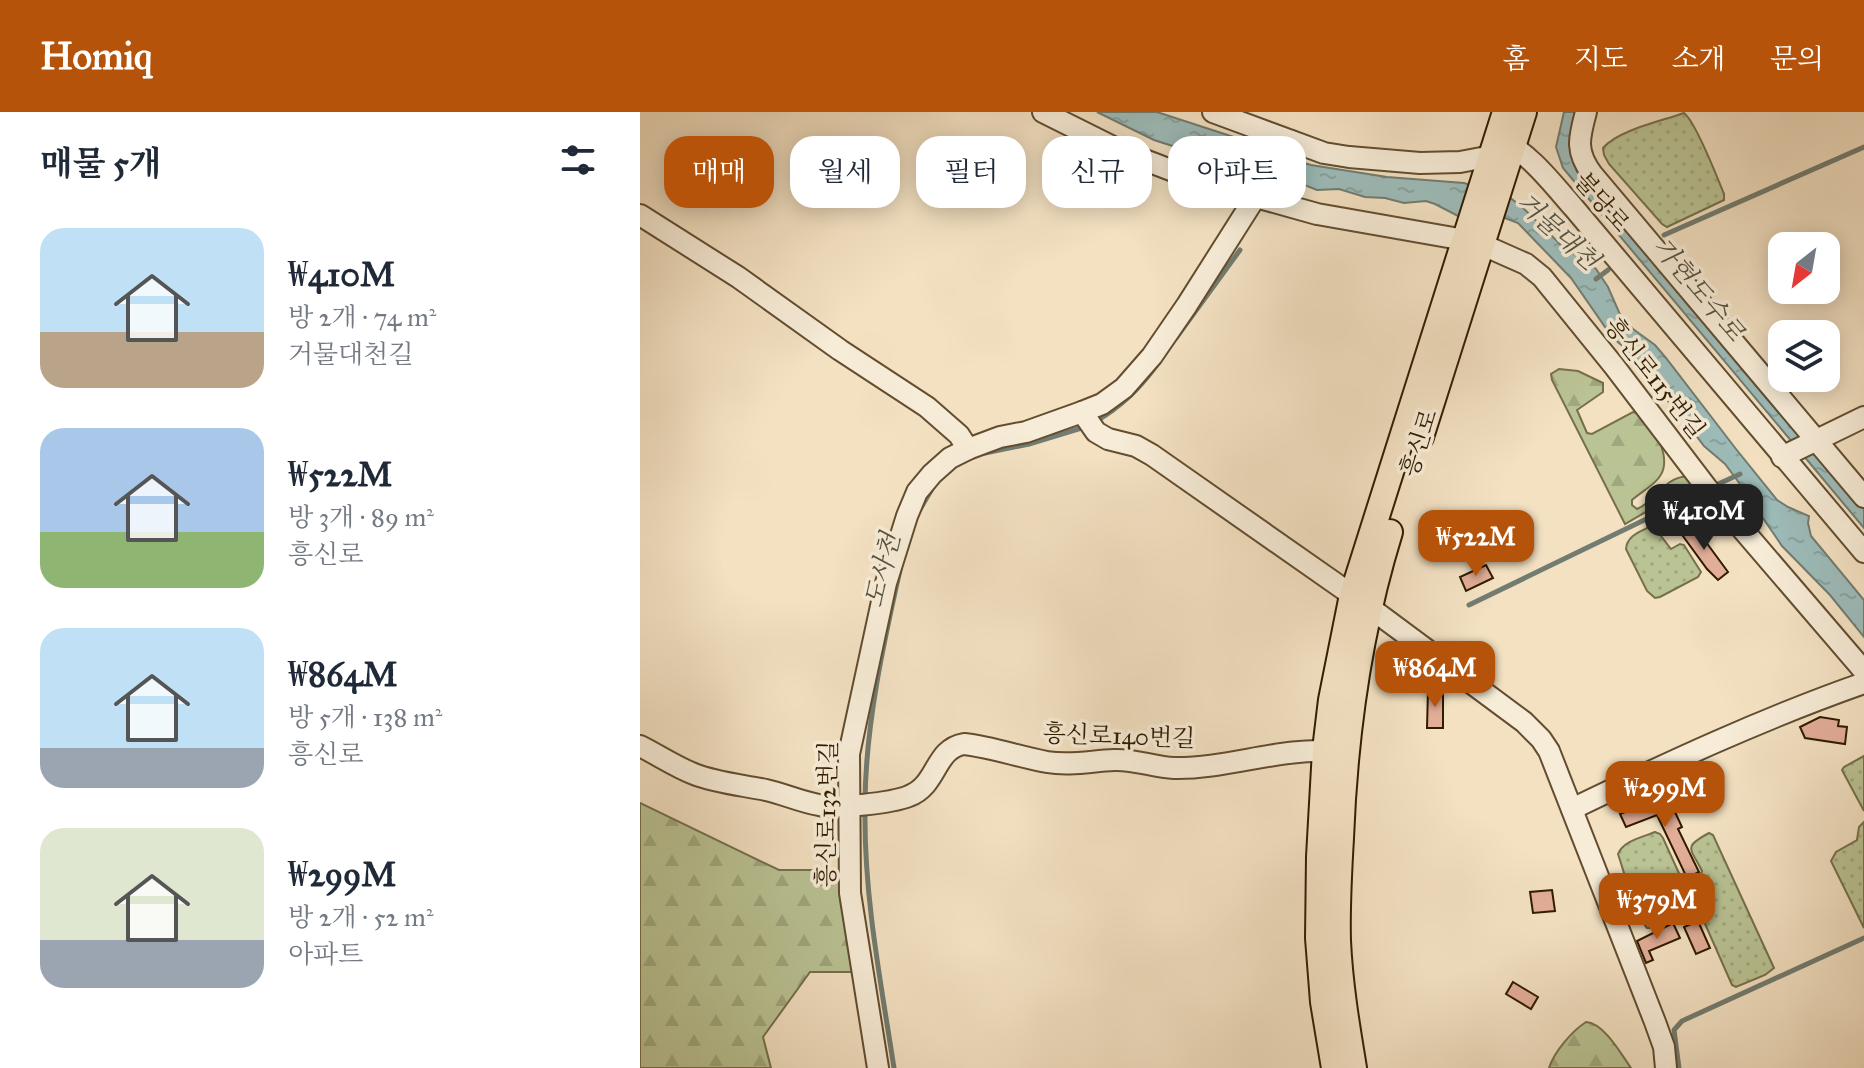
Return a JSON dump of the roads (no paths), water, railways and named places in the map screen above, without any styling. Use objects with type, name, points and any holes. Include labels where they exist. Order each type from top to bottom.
[{"type":"main road","name":"흥신로","points":[[1354,1068],[1338,943],[1343,791],[1331,700],[1475,239],[1499,156],[1505,112]]},
{"type":"main road","name":"흥신로","points":[[1499,156],[1524,112]]},
{"type":"main road","name":"흥신로","points":[[1334,1068],[1323,1002],[1318,938],[1319,857],[1336,751]]},
{"type":"street","points":[[1043,112],[1121,151],[1168,169]]},
{"type":"street","points":[[1213,112],[1268,136]]},
{"type":"street","points":[[1586,112],[1579,144],[1584,163],[1864,497]]},
{"type":"street","points":[[1306,149],[1420,163],[1460,162],[1499,156]]},
{"type":"street","name":"불당로","points":[[1499,156],[1536,165],[1864,552]]},
{"type":"street","name":"흥신로132번길","points":[[878,1068],[850,893],[860,805],[849,754],[886,583],[917,492],[950,458],[968,449],[1000,437],[1088,421],[1102,404],[1138,374],[1249,208]]},
{"type":"street","points":[[1300,208],[1317,214],[1475,239]]},
{"type":"street","points":[[640,215],[738,277],[927,407],[950,425],[968,449]]},
{"type":"street","name":"흥신로115번길","points":[[1475,239],[1526,264],[1542,277],[1707,488],[1864,671]]},
{"type":"street","points":[[1782,457],[1864,417]]},
{"type":"street","points":[[1088,421],[1108,439],[1136,446],[1152,455],[1361,601],[1524,722],[1541,739],[1549,751],[1655,1022],[1664,1047],[1666,1068]]},
{"type":"street","points":[[1572,809],[1803,705],[1864,683]]},
{"type":"street","name":"흥신로140번길","points":[[640,746],[692,773],[713,780],[833,807],[900,800],[913,795],[925,787],[953,745],[964,744],[1050,763],[1114,760],[1172,768],[1273,755],[1336,751]]},
{"type":"water","points":[[1097,112],[1157,112],[1231,136],[1168,136],[1168,145]]},
{"type":"water","points":[[1564,112],[1575,112],[1570,151],[1581,173],[1864,508],[1864,528],[1563,168],[1556,147]]},
{"type":"water","points":[[1306,164],[1387,177],[1464,183],[1509,197],[1522,207],[1561,245],[1596,269],[1622,319],[1655,345],[1777,500],[1809,516],[1811,536],[1864,600],[1864,637],[1830,595],[1782,546],[1725,464],[1704,446],[1666,399],[1655,378],[1612,337],[1571,278],[1518,223],[1481,215],[1458,216],[1426,201],[1404,203],[1339,189],[1317,190],[1306,186]]},
{"type":"waterway","name":"가현도수로","points":[[1664,235],[1864,147]]},
{"type":"waterway","name":"도사천","points":[[1176,338],[1240,250]]},
{"type":"waterway","name":"거물대천","points":[[1596,279],[1608,270]]},
{"type":"waterway","name":"도사천","points":[[1096,421],[1114,410],[1156,366]]},
{"type":"waterway","name":"도사천","points":[[985,453],[1029,444],[1088,426]]},
{"type":"waterway","points":[[1716,485],[1740,474]]},
{"type":"waterway","name":"도사천","points":[[919,511],[932,489]]},
{"type":"waterway","points":[[1469,605],[1700,493]]},
{"type":"waterway","name":"도사천","points":[[865,801],[872,714],[900,570]]},
{"type":"waterway","name":"도사천","points":[[865,811],[870,908],[894,1068]]},
{"type":"waterway","points":[[1679,1068],[1674,1030],[1682,1021],[1864,938]]}]
